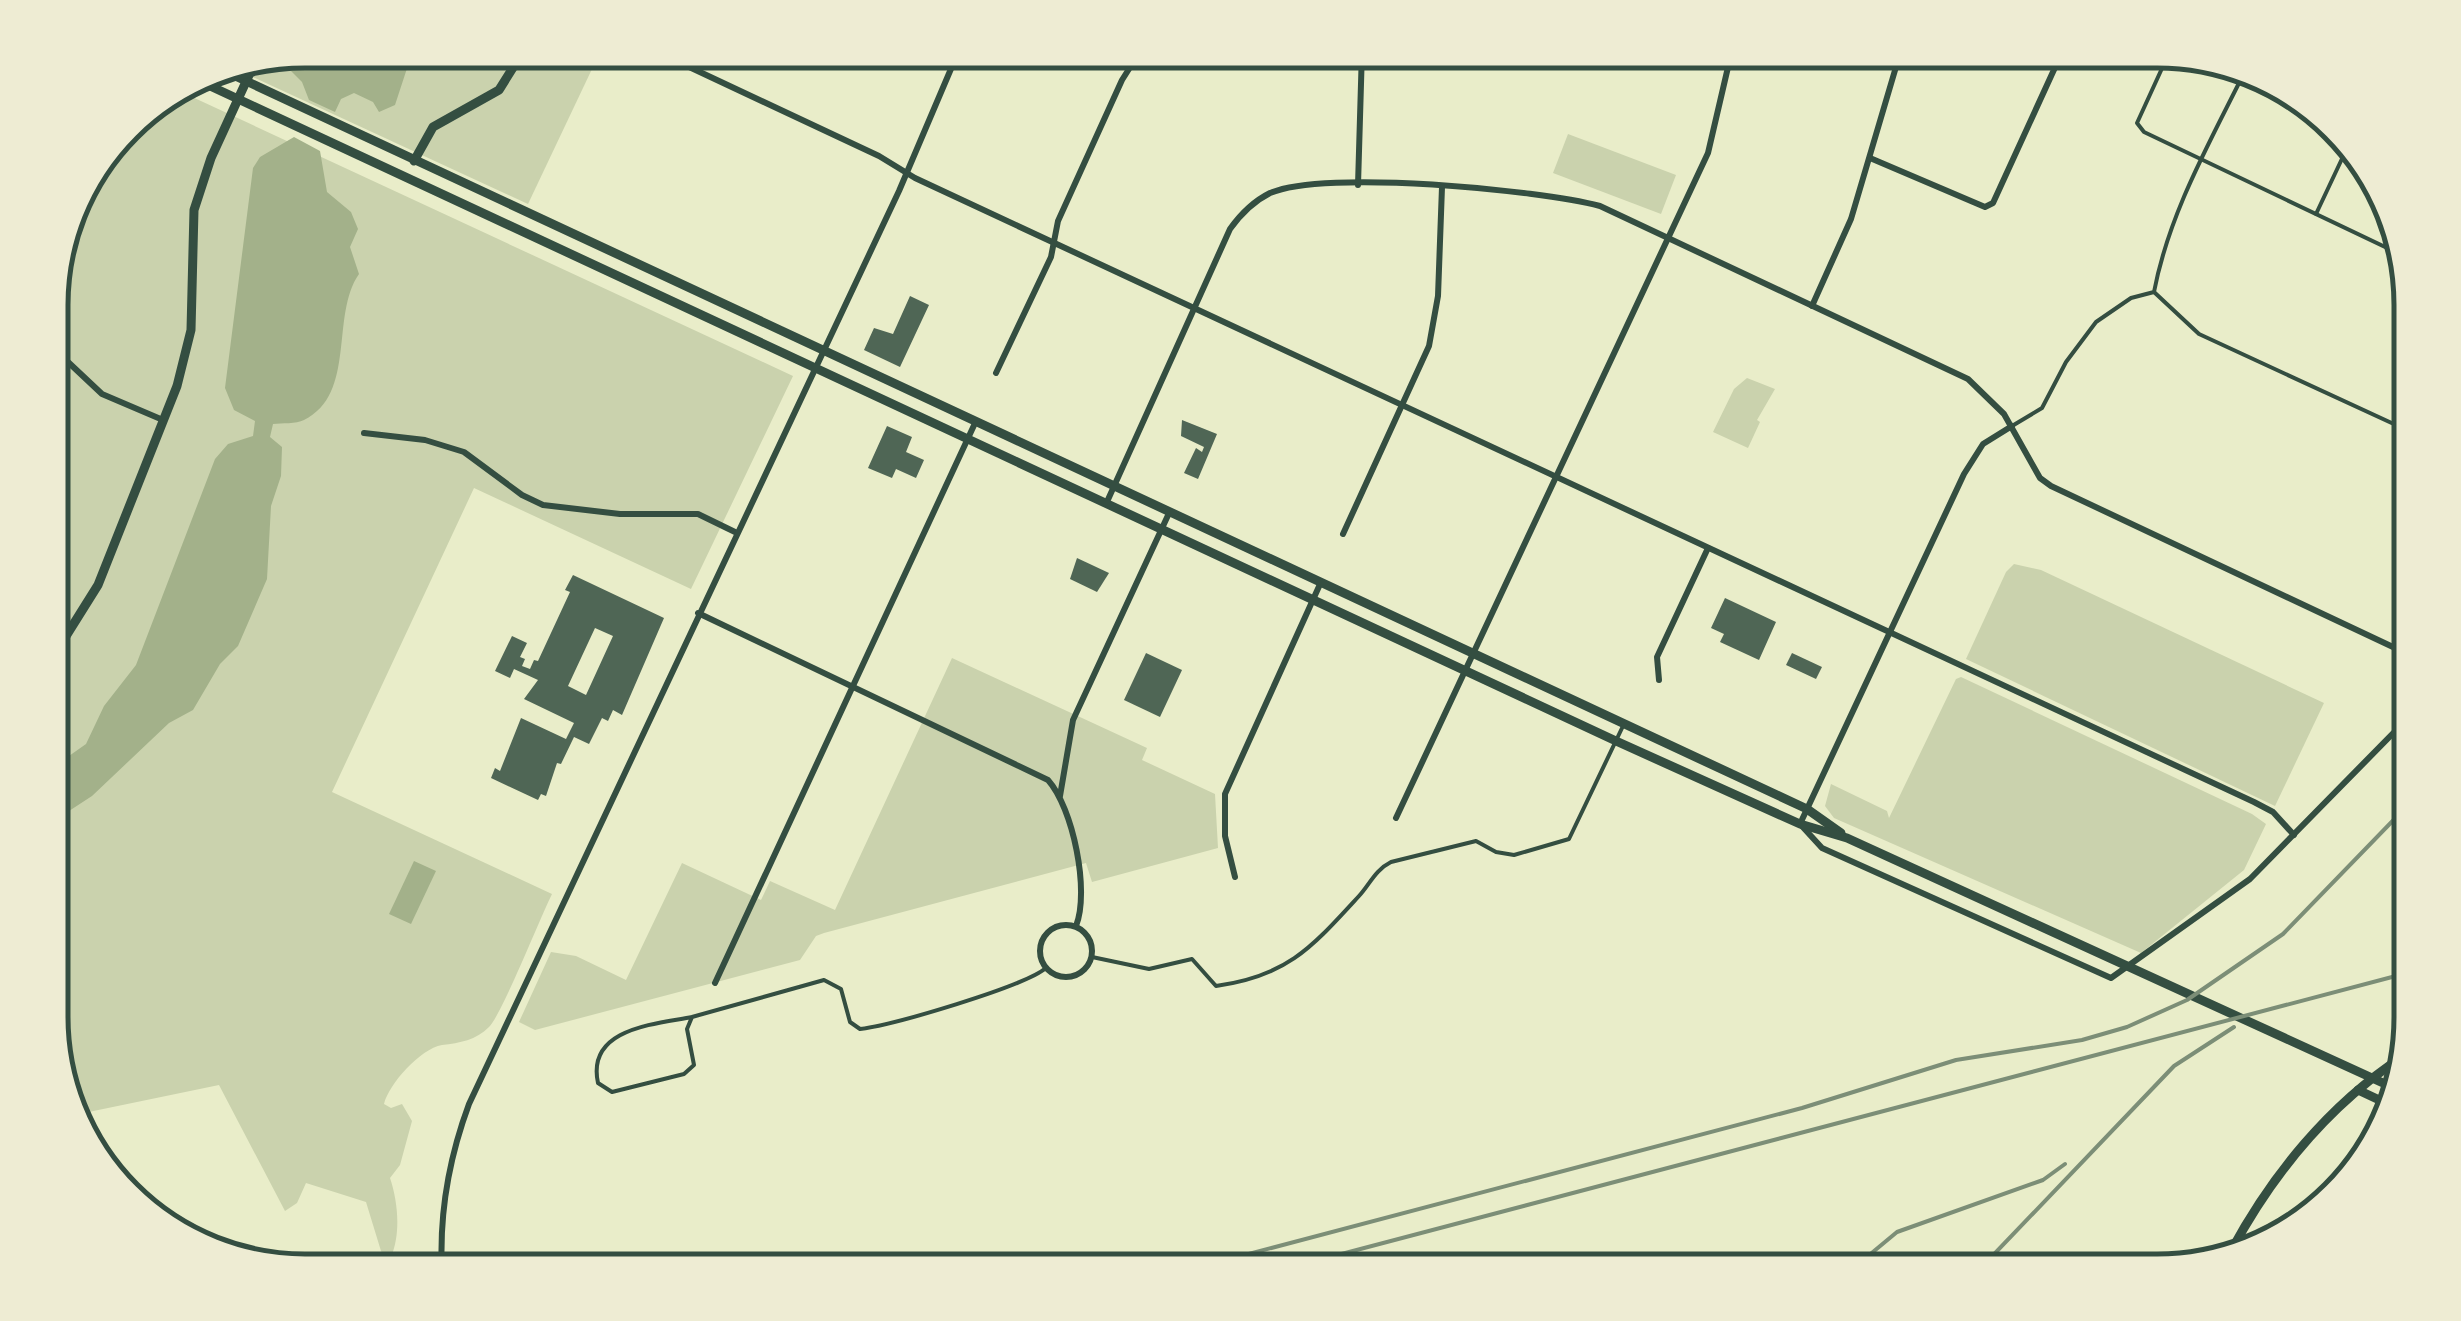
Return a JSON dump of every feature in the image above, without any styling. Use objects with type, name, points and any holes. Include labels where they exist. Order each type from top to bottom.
[{"type":"main road","points":[[414,161],[433,128],[447,116],[499,90],[513,68]]},
{"type":"main road","points":[[68,634],[98,584],[163,420],[191,330],[194,210],[211,158],[250,74]]},
{"type":"main road","points":[[238,78],[1807,809],[1848,838]]},
{"type":"main road","points":[[212,87],[1616,741],[1800,824],[1848,838],[2384,1083]]},
{"type":"main road","points":[[2238,1239],[2263,1197],[2303,1144],[2358,1090],[2388,1068]]},
{"type":"main road","points":[[2358,1090],[2378,1099]]},
{"type":"street","points":[[691,68],[1054,242],[2254,802],[2273,812],[2294,835]]},
{"type":"street","points":[[443,1254],[444,1203],[452,1154],[464,1116],[951,68]]},
{"type":"street","points":[[996,374],[1051,257],[1058,221],[1130,68]]},
{"type":"street","points":[[1358,185],[1361,68]]},
{"type":"street","points":[[1396,818],[1708,153],[1728,68]]},
{"type":"street","points":[[1812,306],[1847,230],[1896,68]]},
{"type":"street","points":[[1870,158],[1989,205],[2000,194],[2055,68]]},
{"type":"street","points":[[1106,504],[1230,229],[1260,199],[1305,185],[1442,187],[1568,198],[1600,206],[1968,379],[1999,408],[2031,465],[2051,486],[2394,647]]},
{"type":"street","points":[[1343,534],[1404,404],[1434,322],[1442,187]]},
{"type":"street","points":[[68,362],[102,394],[163,420]]},
{"type":"street","points":[[714,984],[976,421]]},
{"type":"street","points":[[2012,426],[1973,456],[1800,824],[1808,838],[1842,859],[2111,978],[2250,879],[2394,732]]},
{"type":"street","points":[[364,433],[424,440],[464,452],[522,495],[543,505],[620,514],[698,514],[736,532]]},
{"type":"street","points":[[1076,926],[1083,887],[1060,798],[1073,720],[1170,512]]},
{"type":"street","points":[[1659,680],[1658,656],[1708,548]]},
{"type":"street","points":[[1235,878],[1225,836],[1225,794],[1321,582]]},
{"type":"street","points":[[698,614],[1039,774],[1060,798]]},
{"type":"street","points":[[1059,926],[1076,926],[1090,939],[1092,958],[1084,970],[1071,977],[1046,968],[1040,952],[1045,935],[1059,926]]},
{"type":"lane","points":[[2162,68],[2137,123],[2144,132],[2386,247]]},
{"type":"lane","points":[[2154,292],[2162,254],[2239,83]]},
{"type":"lane","points":[[2316,214],[2342,158]]},
{"type":"lane","points":[[2012,426],[2042,408],[2066,362],[2096,322],[2131,298],[2154,292]]},
{"type":"lane","points":[[2154,292],[2199,334],[2394,425]]},
{"type":"lane","points":[[1092,958],[1148,970],[1192,959],[1216,986],[1281,970],[1357,898],[1381,867],[1391,862],[1476,842],[1504,855],[1514,855],[1569,839],[1624,724]]},
{"type":"lane","points":[[692,1017],[687,1028],[694,1058],[690,1071],[612,1092],[598,1083],[596,1073],[602,1051],[618,1034],[824,980],[841,989],[850,1022],[867,1028],[978,997],[1034,977],[1046,968]]},
{"type":"shaded area","points":[[305,68],[592,68],[528,204],[248,75]]},
{"type":"shaded area","points":[[407,68],[395,105],[379,112],[373,102],[354,93],[341,99],[335,112],[309,100],[302,82],[289,69]]},
{"type":"shaded area","points":[[191,97],[793,376],[691,589],[474,488],[332,792],[552,894],[489,1027],[473,1038],[424,1053],[407,1068],[387,1096],[384,1104],[391,1108],[402,1104],[412,1121],[400,1165],[390,1178],[397,1218],[392,1254],[381,1251],[366,1202],[306,1183],[297,1203],[285,1211],[219,1085],[88,1112],[76,1078],[68,1016],[70,274],[76,243],[99,186],[126,148],[148,126]]},
{"type":"shaded area","points":[[1568,134],[1676,175],[1661,214],[1553,173]]},
{"type":"shaded area","points":[[294,137],[320,151],[327,192],[351,212],[358,229],[350,247],[359,274],[350,291],[337,373],[320,408],[304,420],[273,424],[270,437],[282,447],[281,476],[271,506],[267,579],[238,646],[220,664],[193,710],[169,723],[92,796],[68,811],[68,757],[86,744],[104,706],[136,665],[215,459],[228,444],[253,436],[255,421],[234,410],[225,388],[253,168],[260,157]]},
{"type":"shaded area","points":[[1747,378],[1775,389],[1757,420],[1760,422],[1748,448],[1713,432],[1734,389]]},
{"type":"shaded area","points":[[2014,564],[2041,570],[2324,703],[2275,806],[1966,659],[2006,572]]},
{"type":"shaded area","points":[[952,658],[1147,748],[1142,760],[1215,794],[1218,848],[1092,882],[1086,863],[824,933],[816,936],[800,960],[535,1030],[519,1022],[551,952],[576,956],[626,980],[682,863],[761,900],[770,881],[835,910]]},
{"type":"shaded area","points":[[1961,677],[2252,814],[2266,824],[2244,870],[2141,953],[1834,818],[1825,806],[1831,784],[1887,811],[1889,818],[1956,679]]},
{"type":"shaded area","points":[[414,861],[436,871],[411,924],[389,914]]},
{"type":"building","points":[[910,296],[929,305],[900,367],[864,350],[874,328],[893,334]]},
{"type":"building","points":[[1182,420],[1217,434],[1198,479],[1184,473],[1196,448],[1202,452],[1204,447],[1181,436]]},
{"type":"building","points":[[887,426],[912,437],[906,452],[924,460],[916,478],[896,469],[892,478],[868,468]]},
{"type":"building","points":[[1077,558],[1109,573],[1097,592],[1070,579]]},
{"type":"building","points":[[573,575],[664,618],[622,715],[613,710],[608,721],[602,718],[589,744],[574,737],[561,764],[557,763],[546,796],[541,794],[538,800],[491,778],[495,768],[500,771],[521,718],[566,739],[574,723],[524,699],[538,680],[514,669],[510,678],[495,671],[512,636],[527,643],[520,657],[525,659],[522,666],[530,669],[534,660],[538,661],[570,592],[565,590]],"holes":[[[595,628],[613,636],[586,695],[568,686]]]},
{"type":"building","points":[[1725,598],[1776,622],[1759,660],[1720,642],[1724,634],[1711,628]]},
{"type":"building","points":[[1146,653],[1182,670],[1160,717],[1124,700]]},
{"type":"building","points":[[1792,653],[1822,667],[1816,679],[1786,665]]},
{"type":"railway","points":[[1250,1253],[1802,1108],[1956,1060],[2082,1040],[2127,1027],[2187,1000],[2283,934],[2394,820]]},
{"type":"railway","points":[[1344,1253],[2394,976]]},
{"type":"railway","points":[[1995,1253],[2174,1066],[2234,1027]]},
{"type":"railway","points":[[1871,1253],[1897,1232],[2043,1180],[2065,1164]]}]
